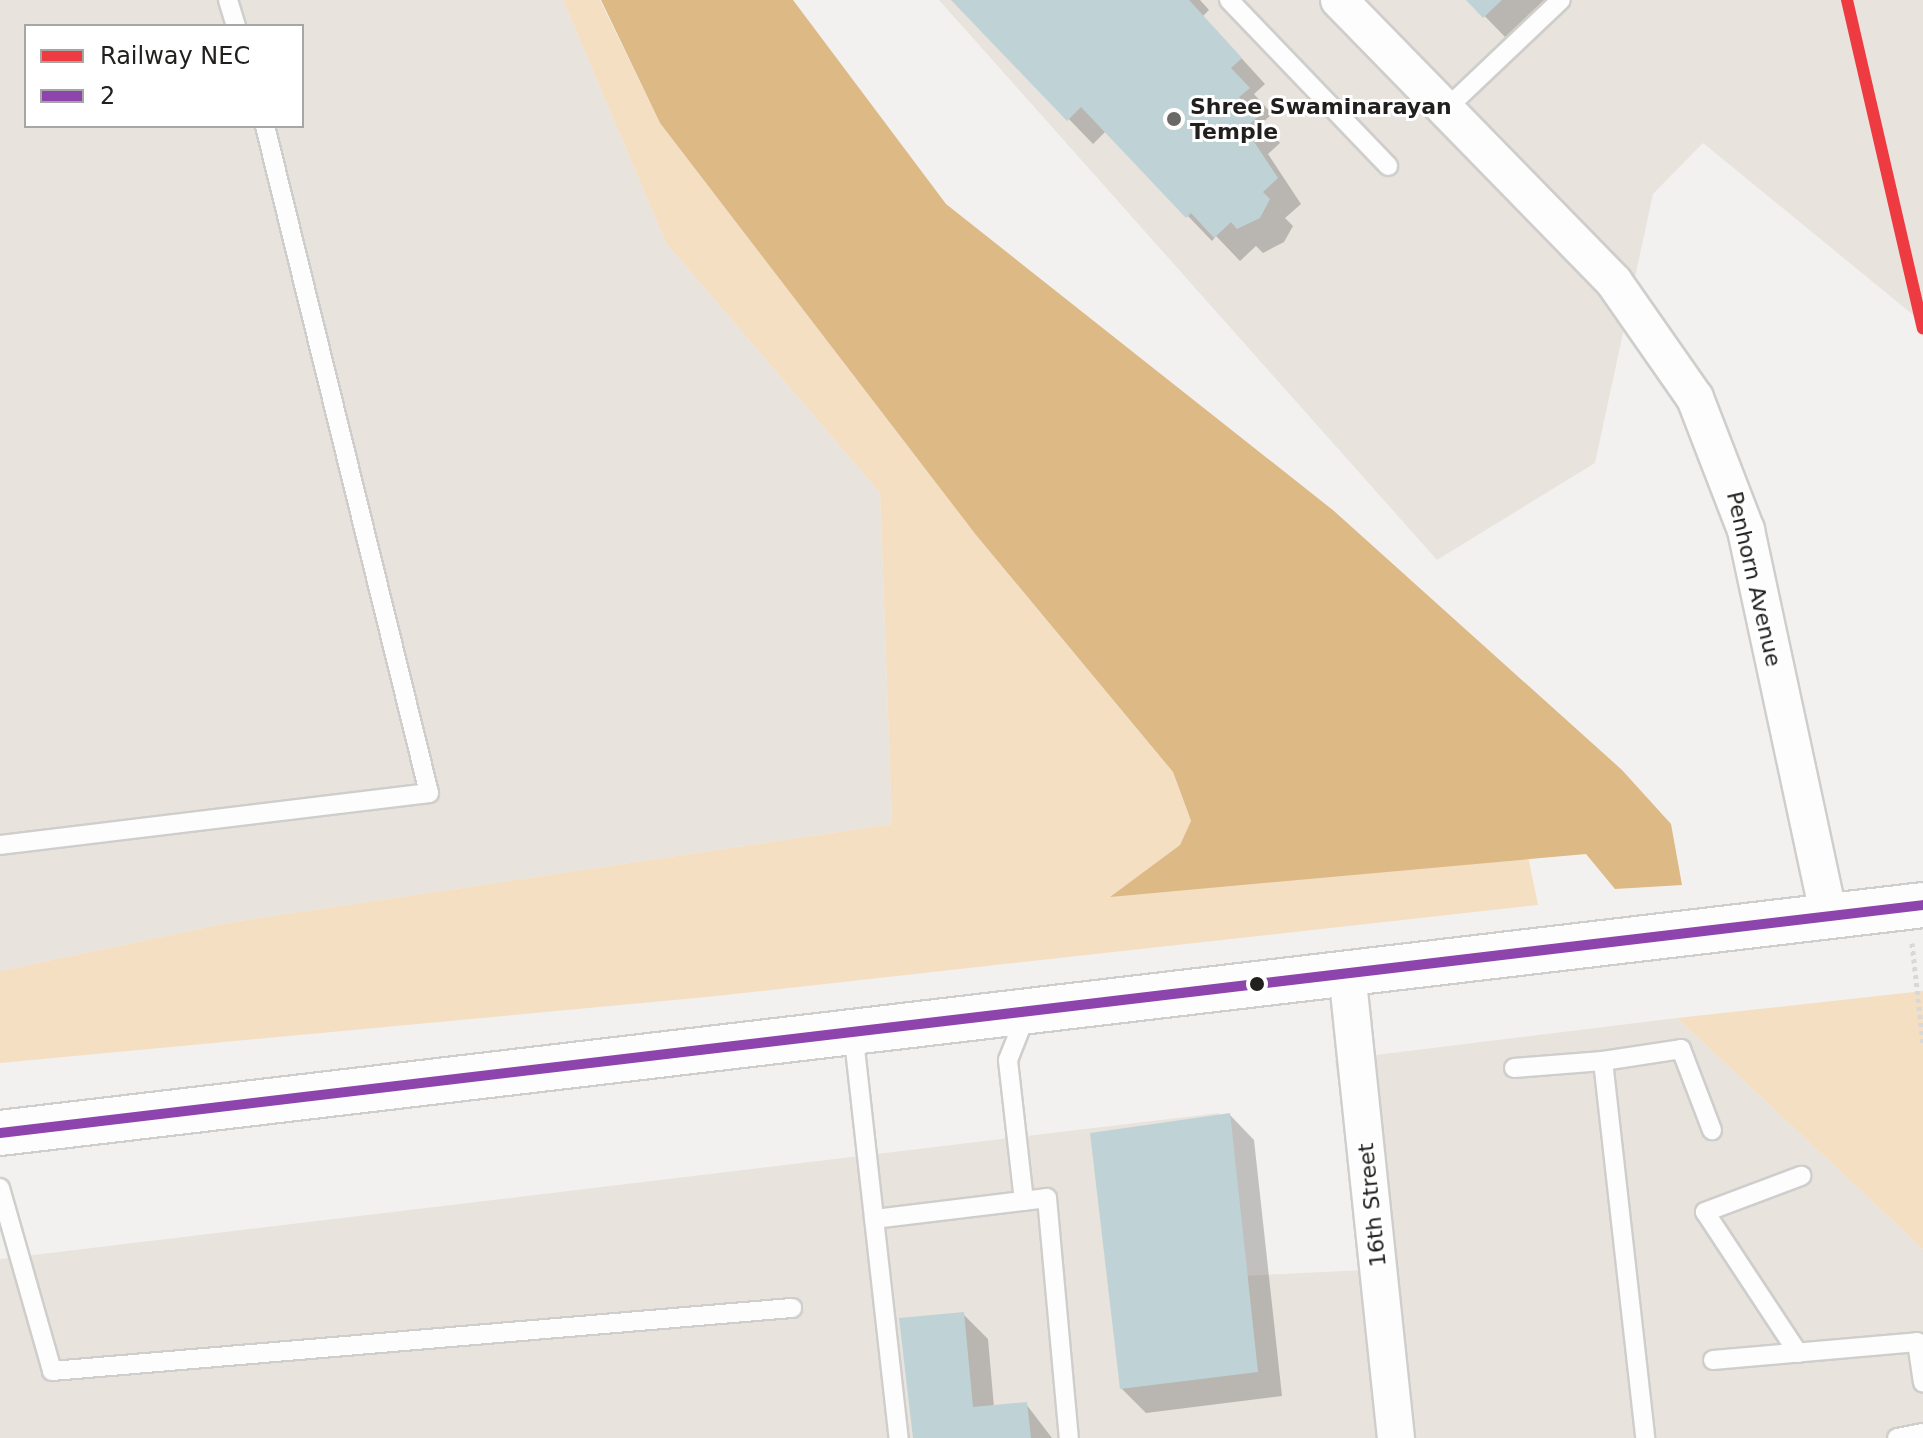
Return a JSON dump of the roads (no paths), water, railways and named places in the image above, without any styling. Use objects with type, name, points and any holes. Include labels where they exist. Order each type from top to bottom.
[{"type":"main road","points":[[0,1133],[1917,905]]},
{"type":"street","name":"Penhorn Avenue","points":[[1339,0],[1632,303],[1707,423],[1746,530],[1828,914]]},
{"type":"street","name":"16th Street","points":[[1347,972],[1396,1438]]},
{"type":"lane","points":[[228,0],[235,24]]},
{"type":"lane","points":[[1229,0],[1388,166]]},
{"type":"lane","points":[[1446,109],[1561,0]]},
{"type":"lane","points":[[0,845],[429,793],[265,128]]},
{"type":"lane","points":[[1024,1201],[1008,1060],[1027,1010]]},
{"type":"lane","points":[[853,1031],[899,1438]]},
{"type":"lane","points":[[1514,1068],[1603,1061],[1681,1049],[1712,1130]]},
{"type":"lane","points":[[1603,1061],[1645,1438]]},
{"type":"lane","points":[[1798,1353],[1705,1212],[1801,1176]]},
{"type":"lane","points":[[0,1188],[52,1371],[792,1308]]},
{"type":"lane","points":[[874,1219],[1047,1198],[1069,1438]]},
{"type":"lane","points":[[1713,1360],[1917,1342],[1923,1383]]},
{"type":"lane","points":[[1897,1438],[1923,1433]]},
{"type":"rail line","name":"NEC","points":[[1847,0],[1923,328]]},
{"type":"place","name":"Shree Swaminarayan Temple","points":[[1174,119]]}]
